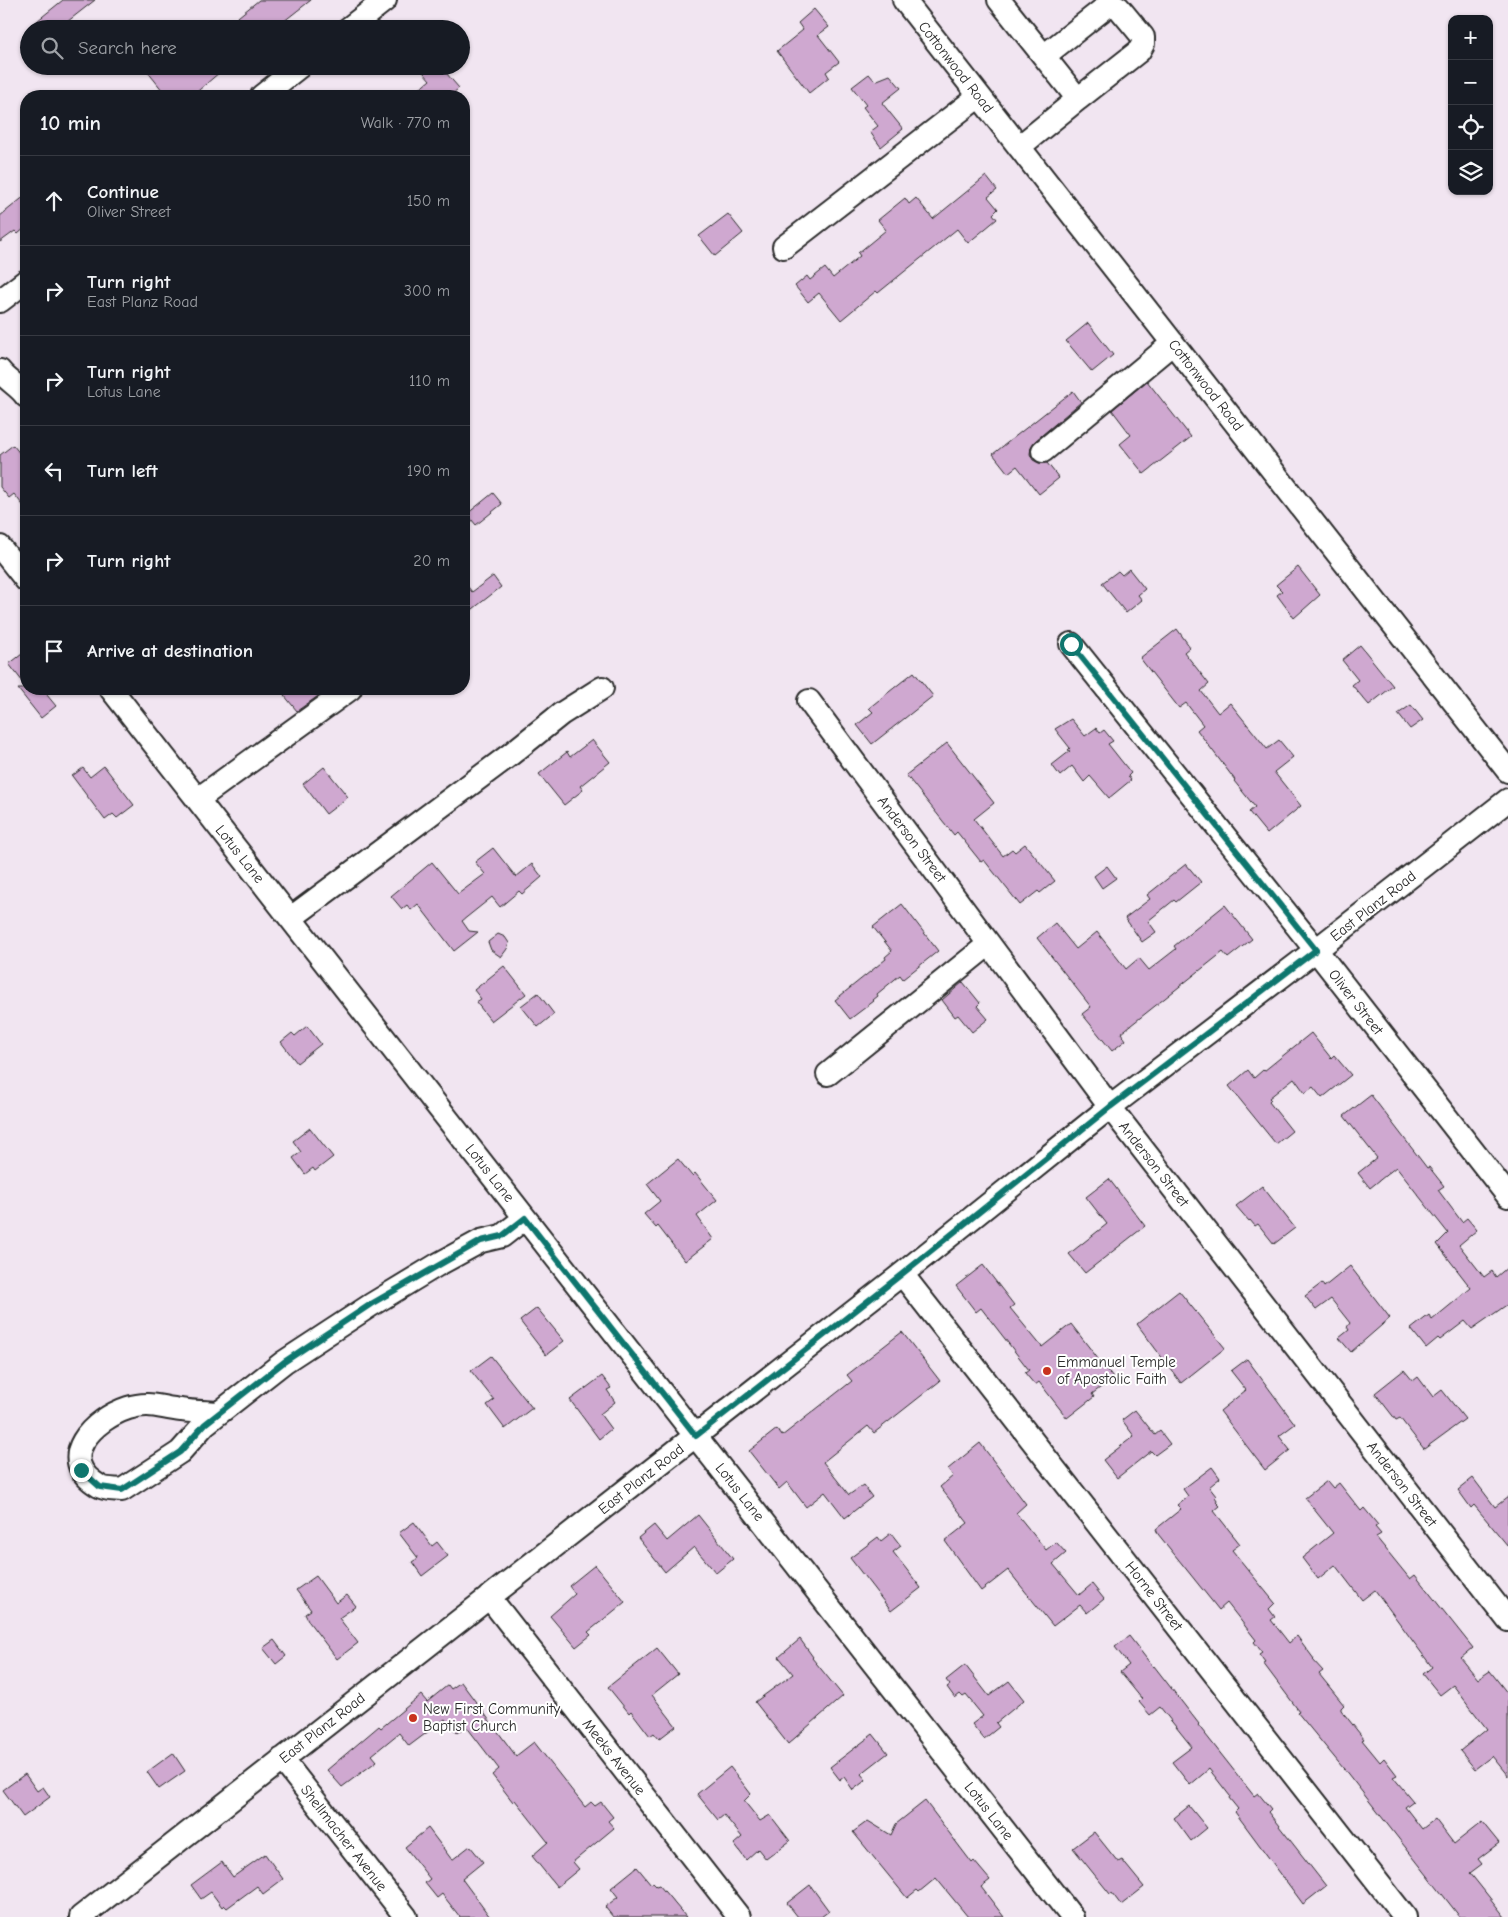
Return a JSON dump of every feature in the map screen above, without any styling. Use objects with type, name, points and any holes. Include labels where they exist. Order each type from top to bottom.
[{"type":"street","points":[[359,20],[385,0]]},
{"type":"street","name":"Cottonwood Road","points":[[904,0],[1508,771]]},
{"type":"street","points":[[999,0],[1078,99]]},
{"type":"street","points":[[1019,147],[1139,51],[1143,44],[1143,37],[1119,8],[1114,5],[1106,7],[1044,56]]},
{"type":"street","points":[[270,90],[289,75]]},
{"type":"street","points":[[784,247],[979,96]]},
{"type":"street","points":[[0,301],[20,286]]},
{"type":"street","points":[[1044,452],[1173,343]]},
{"type":"street","points":[[0,371],[9,382],[20,388]]},
{"type":"street","points":[[0,547],[20,572]]},
{"type":"street","name":"Oliver Street","points":[[1071,644],[1316,950],[1508,1196]]},
{"type":"street","points":[[291,918],[511,754],[561,714],[602,688]]},
{"type":"street","name":"Lotus Lane","points":[[116,695],[1072,1917]]},
{"type":"street","points":[[198,799],[342,695]]},
{"type":"street","name":"Anderson Street","points":[[809,701],[1110,1107],[1508,1620]]},
{"type":"street","name":"East Planz Road","points":[[81,1917],[902,1274],[1110,1107],[1316,950],[1508,800]]},
{"type":"street","points":[[828,1074],[990,944]]},
{"type":"street","points":[[220,1412],[181,1410],[145,1403],[126,1408],[100,1422],[83,1439],[78,1453],[81,1470],[100,1487],[122,1490],[180,1452],[205,1424],[284,1362],[371,1304],[481,1241],[502,1236],[525,1218]]},
{"type":"street","name":"Horne Street","points":[[902,1274],[1405,1917]]},
{"type":"street","name":"Meeks Avenue","points":[[489,1598],[739,1917]]},
{"type":"street","name":"Shellmacher Avenue","points":[[282,1759],[406,1917]]},
{"type":"building","points":[[63,0],[95,0],[69,20],[38,20]]},
{"type":"building","points":[[259,0],[311,0],[285,20],[234,20]]},
{"type":"building","points":[[814,9],[829,27],[818,35],[839,62],[826,72],[829,77],[809,93],[777,51],[803,30],[798,23]]},
{"type":"building","points":[[869,74],[875,81],[890,75],[901,88],[882,103],[903,129],[881,147],[870,132],[878,126],[863,107],[866,105],[852,87]]},
{"type":"building","points":[[150,75],[216,75],[199,90],[162,90]]},
{"type":"building","points":[[426,75],[448,75],[459,88],[457,90],[418,90],[430,80]]},
{"type":"building","points":[[986,176],[997,190],[988,197],[998,209],[993,214],[997,219],[968,243],[957,229],[878,293],[876,291],[841,320],[819,293],[808,302],[795,286],[807,276],[810,280],[825,268],[833,278],[860,256],[858,253],[886,230],[878,220],[905,198],[909,204],[916,198],[933,219]]},
{"type":"building","points":[[20,200],[20,232],[18,234],[15,231],[0,242],[0,216]]},
{"type":"building","points":[[728,214],[743,233],[715,256],[699,236]]},
{"type":"building","points":[[1088,323],[1113,355],[1092,372],[1066,341]]},
{"type":"building","points":[[1147,381],[1191,437],[1144,474],[1120,444],[1131,435],[1112,410]]},
{"type":"building","points":[[1073,391],[1081,402],[1035,441],[1031,447],[1030,454],[1033,460],[1039,463],[1047,463],[1059,478],[1039,494],[1017,466],[1008,473],[993,454]]},
{"type":"building","points":[[13,445],[20,454],[20,502],[14,494],[9,498],[0,487],[0,455]]},
{"type":"building","points":[[493,493],[502,504],[476,525],[470,518],[470,512]]},
{"type":"building","points":[[1298,567],[1320,595],[1294,618],[1277,595],[1282,591],[1276,585]]},
{"type":"building","points":[[1129,569],[1145,589],[1138,595],[1142,600],[1126,613],[1102,583],[1118,571],[1122,575]]},
{"type":"building","points":[[493,576],[501,587],[470,611],[470,590],[472,592]]},
{"type":"building","points":[[1177,629],[1190,647],[1184,652],[1209,684],[1201,691],[1218,713],[1230,703],[1267,749],[1279,740],[1293,757],[1274,772],[1301,806],[1267,834],[1249,812],[1255,807],[1197,730],[1203,725],[1186,703],[1179,708],[1140,658]]},
{"type":"building","points":[[1360,645],[1393,686],[1369,705],[1352,685],[1358,680],[1342,660]]},
{"type":"building","points":[[20,656],[20,678],[9,664]]},
{"type":"building","points":[[914,672],[933,696],[872,744],[857,725],[873,712],[869,708]]},
{"type":"building","points":[[23,695],[47,695],[56,706],[41,718]]},
{"type":"building","points":[[284,695],[320,695],[297,711]]},
{"type":"building","points":[[1411,705],[1423,720],[1410,729],[1398,714]]},
{"type":"building","points":[[1071,719],[1085,736],[1096,728],[1100,733],[1104,730],[1113,741],[1108,744],[1131,773],[1128,776],[1131,780],[1109,798],[1090,776],[1084,782],[1072,766],[1060,776],[1052,765],[1070,751],[1068,750],[1070,748],[1055,729]]},
{"type":"building","points":[[592,740],[610,762],[580,786],[583,790],[564,805],[539,774],[567,752],[570,757]]},
{"type":"building","points":[[947,743],[994,803],[974,819],[1003,856],[1012,849],[1015,852],[1025,844],[1055,881],[1020,905],[984,860],[981,862],[957,832],[954,835],[906,775]]},
{"type":"building","points":[[104,766],[134,805],[117,818],[113,814],[105,820],[72,776],[83,768],[90,777]]},
{"type":"building","points":[[324,767],[348,797],[326,814],[303,784]]},
{"type":"building","points":[[493,848],[516,877],[532,864],[542,877],[522,894],[519,891],[500,907],[492,897],[462,921],[469,931],[478,932],[454,951],[418,904],[411,910],[407,905],[402,909],[391,896],[432,862],[458,894],[485,874],[475,862]]},
{"type":"building","points":[[1186,864],[1201,882],[1176,902],[1174,900],[1148,921],[1156,932],[1142,942],[1125,918],[1150,899],[1147,895]]},
{"type":"building","points":[[1107,866],[1116,878],[1102,888],[1094,876]]},
{"type":"building","points":[[902,904],[938,951],[903,979],[900,975],[877,994],[878,996],[874,1001],[850,1019],[835,1000],[886,959],[885,957],[892,951],[873,927]]},
{"type":"building","points":[[1225,905],[1252,939],[1228,958],[1223,952],[1121,1033],[1126,1040],[1112,1051],[1082,1014],[1091,1007],[1037,938],[1055,923],[1076,949],[1097,932],[1126,969],[1139,958],[1149,970],[1176,949],[1174,946]]},
{"type":"building","points":[[498,934],[505,937],[509,943],[501,957],[491,950],[488,942]]},
{"type":"building","points":[[504,966],[526,994],[491,1021],[476,1002],[481,999],[474,990]]},
{"type":"building","points":[[963,982],[980,1003],[977,1006],[988,1019],[972,1032],[958,1015],[955,1017],[942,1000]]},
{"type":"building","points":[[538,993],[554,1014],[538,1027],[521,1006]]},
{"type":"building","points":[[307,1026],[321,1044],[297,1063],[281,1042],[292,1033],[295,1036]]},
{"type":"building","points":[[1311,1033],[1331,1058],[1334,1055],[1351,1075],[1322,1098],[1313,1087],[1305,1093],[1294,1078],[1269,1098],[1271,1100],[1269,1102],[1292,1131],[1276,1144],[1229,1086],[1248,1070],[1254,1078]]},
{"type":"building","points":[[1371,1095],[1427,1168],[1429,1167],[1444,1186],[1438,1190],[1462,1222],[1467,1218],[1477,1230],[1459,1245],[1484,1277],[1492,1271],[1496,1277],[1508,1267],[1508,1304],[1472,1329],[1465,1321],[1426,1348],[1411,1329],[1429,1315],[1432,1320],[1471,1288],[1437,1244],[1448,1233],[1396,1167],[1370,1188],[1358,1173],[1377,1158],[1344,1116]]},
{"type":"building","points":[[310,1128],[333,1157],[315,1171],[313,1168],[305,1174],[293,1158],[301,1152],[293,1141]]},
{"type":"building","points":[[678,1159],[692,1176],[695,1173],[717,1200],[697,1216],[713,1239],[685,1261],[658,1226],[656,1228],[644,1214],[660,1201],[647,1184]]},
{"type":"building","points":[[1109,1179],[1145,1226],[1085,1273],[1069,1254],[1107,1224],[1086,1197]]},
{"type":"building","points":[[1262,1186],[1295,1228],[1274,1244],[1258,1224],[1255,1226],[1236,1206]]},
{"type":"building","points":[[983,1265],[1014,1305],[1010,1308],[1042,1347],[1071,1324],[1113,1378],[1092,1394],[1094,1397],[1067,1418],[1039,1382],[1035,1385],[1025,1373],[1029,1370],[981,1308],[976,1312],[956,1286]]},
{"type":"building","points":[[1350,1266],[1390,1318],[1351,1352],[1339,1338],[1349,1330],[1347,1327],[1350,1323],[1331,1299],[1316,1310],[1305,1296],[1322,1283],[1324,1287]]},
{"type":"building","points":[[1179,1291],[1225,1348],[1181,1383],[1137,1324]]},
{"type":"building","points":[[537,1308],[564,1341],[546,1355],[520,1321]]},
{"type":"building","points":[[902,1332],[940,1381],[874,1433],[868,1426],[823,1462],[849,1495],[863,1485],[872,1497],[845,1518],[825,1492],[806,1507],[787,1482],[779,1489],[749,1451],[777,1429],[782,1436],[852,1381],[847,1375]]},
{"type":"building","points":[[491,1356],[533,1409],[505,1429],[487,1405],[494,1400],[471,1371]]},
{"type":"building","points":[[1247,1359],[1295,1424],[1279,1436],[1290,1450],[1265,1470],[1220,1411],[1246,1390],[1231,1371]]},
{"type":"building","points":[[1404,1370],[1413,1381],[1418,1377],[1433,1397],[1442,1390],[1465,1419],[1424,1449],[1400,1418],[1396,1420],[1375,1393]]},
{"type":"building","points":[[602,1376],[611,1388],[607,1390],[615,1402],[600,1414],[611,1429],[599,1439],[570,1400]]},
{"type":"building","points":[[1135,1410],[1155,1435],[1160,1431],[1170,1444],[1155,1455],[1151,1451],[1117,1478],[1103,1460],[1134,1436],[1122,1420]]},
{"type":"building","points":[[980,1443],[1026,1504],[1016,1513],[1046,1550],[1056,1542],[1066,1553],[1053,1564],[1079,1595],[1092,1584],[1104,1599],[1087,1613],[1080,1605],[1053,1626],[1008,1570],[981,1591],[945,1541],[968,1523],[940,1487],[953,1476],[948,1469]]},
{"type":"building","points":[[1212,1467],[1220,1478],[1209,1487],[1216,1496],[1216,1502],[1220,1506],[1214,1511],[1240,1544],[1232,1550],[1275,1603],[1269,1609],[1275,1617],[1271,1620],[1289,1643],[1297,1636],[1323,1671],[1319,1674],[1344,1705],[1341,1710],[1380,1762],[1384,1758],[1397,1775],[1393,1777],[1413,1801],[1405,1807],[1422,1829],[1435,1819],[1454,1844],[1482,1822],[1499,1843],[1478,1859],[1482,1864],[1470,1873],[1505,1917],[1460,1917],[1297,1712],[1299,1711],[1263,1663],[1265,1662],[1259,1654],[1262,1652],[1254,1642],[1256,1640],[1227,1603],[1219,1610],[1158,1534],[1156,1529],[1181,1509],[1177,1505],[1188,1496],[1183,1489]]},
{"type":"building","points":[[1473,1478],[1495,1507],[1508,1497],[1508,1546],[1474,1505],[1471,1508],[1458,1490]]},
{"type":"building","points":[[1327,1481],[1333,1488],[1339,1483],[1361,1511],[1364,1508],[1378,1525],[1375,1527],[1381,1534],[1376,1537],[1410,1579],[1415,1575],[1473,1648],[1461,1658],[1478,1679],[1490,1671],[1508,1694],[1508,1776],[1492,1756],[1475,1769],[1460,1751],[1487,1729],[1453,1685],[1440,1695],[1423,1674],[1432,1667],[1375,1590],[1362,1600],[1335,1565],[1318,1579],[1302,1558],[1333,1533],[1305,1498]]},
{"type":"building","points":[[698,1515],[733,1559],[716,1573],[694,1547],[665,1572],[638,1538],[654,1525],[667,1541]]},
{"type":"building","points":[[414,1522],[432,1546],[437,1542],[448,1556],[422,1576],[412,1562],[418,1558],[399,1533]]},
{"type":"building","points":[[891,1533],[901,1546],[893,1552],[921,1588],[891,1611],[850,1558],[878,1537],[881,1541]]},
{"type":"building","points":[[595,1565],[625,1602],[588,1632],[591,1635],[576,1647],[550,1616],[575,1594],[569,1586]]},
{"type":"building","points":[[316,1576],[336,1603],[347,1595],[356,1606],[339,1618],[358,1643],[337,1659],[309,1622],[305,1614],[311,1610],[296,1590]]},
{"type":"building","points":[[1129,1636],[1254,1796],[1258,1793],[1271,1809],[1268,1812],[1326,1886],[1303,1904],[1235,1812],[1238,1809],[1209,1769],[1190,1785],[1172,1762],[1192,1747],[1160,1707],[1150,1715],[1139,1702],[1142,1699],[1120,1672],[1129,1665],[1115,1647]]},
{"type":"building","points":[[800,1639],[812,1658],[843,1696],[788,1744],[755,1702],[793,1674],[779,1657]]},
{"type":"building","points":[[274,1640],[286,1656],[276,1664],[263,1648]]},
{"type":"building","points":[[657,1648],[678,1674],[652,1695],[676,1726],[659,1739],[654,1733],[650,1736],[631,1711],[629,1713],[608,1687]]},
{"type":"building","points":[[965,1665],[989,1696],[1009,1681],[1024,1700],[996,1723],[999,1727],[984,1739],[972,1724],[983,1716],[966,1695],[963,1697],[960,1694],[955,1698],[947,1687],[950,1685],[946,1680]]},
{"type":"building","points":[[461,1682],[516,1756],[534,1742],[585,1807],[591,1802],[595,1806],[601,1802],[613,1817],[608,1821],[614,1828],[573,1862],[579,1869],[557,1887],[532,1856],[548,1842],[515,1800],[513,1802],[492,1775],[499,1769],[466,1726],[457,1733],[445,1719],[409,1746],[399,1733],[372,1755],[377,1761],[342,1787],[327,1770],[379,1726],[381,1728],[421,1695],[427,1702],[448,1685],[451,1689]]},
{"type":"building","points":[[873,1734],[888,1753],[861,1774],[866,1780],[853,1790],[844,1777],[840,1780],[830,1767]]},
{"type":"building","points":[[173,1753],[185,1771],[159,1789],[147,1772]]},
{"type":"building","points":[[730,1767],[751,1794],[744,1801],[760,1821],[770,1815],[790,1841],[766,1859],[758,1849],[746,1860],[734,1844],[742,1837],[724,1815],[718,1820],[697,1794]]},
{"type":"building","points":[[25,1774],[37,1791],[43,1787],[50,1797],[23,1817],[3,1790]]},
{"type":"building","points":[[925,1801],[972,1863],[974,1861],[990,1880],[981,1887],[1004,1917],[968,1917],[936,1878],[919,1892],[917,1890],[907,1898],[853,1832],[868,1821],[891,1835],[896,1824]]},
{"type":"building","points":[[1189,1806],[1207,1828],[1191,1841],[1174,1818]]},
{"type":"building","points":[[428,1828],[452,1860],[470,1846],[483,1862],[462,1879],[490,1917],[460,1917],[442,1894],[437,1898],[425,1883],[430,1879],[405,1847]]},
{"type":"building","points":[[1094,1832],[1118,1862],[1122,1860],[1144,1887],[1121,1905],[1073,1848]]},
{"type":"building","points":[[265,1854],[283,1879],[263,1894],[257,1886],[227,1908],[224,1905],[222,1907],[211,1892],[201,1899],[191,1885],[222,1862],[233,1877]]},
{"type":"building","points":[[637,1867],[651,1884],[659,1885],[686,1917],[613,1917],[605,1907],[618,1897],[611,1888]]},
{"type":"building","points":[[810,1885],[829,1911],[821,1917],[798,1917],[787,1903]]},
{"type":"place","name":"Emmanuel Temple of Apostolic Faith","points":[[1047,1371]]},
{"type":"place","name":"New First Community Baptist Church","points":[[413,1718]]},
{"type":"route","points":[[81,1470],[100,1487],[122,1490],[180,1452],[205,1424],[284,1362],[371,1304],[481,1241],[502,1236],[525,1218],[696,1436],[1110,1107],[1316,950],[1071,644]]}]
